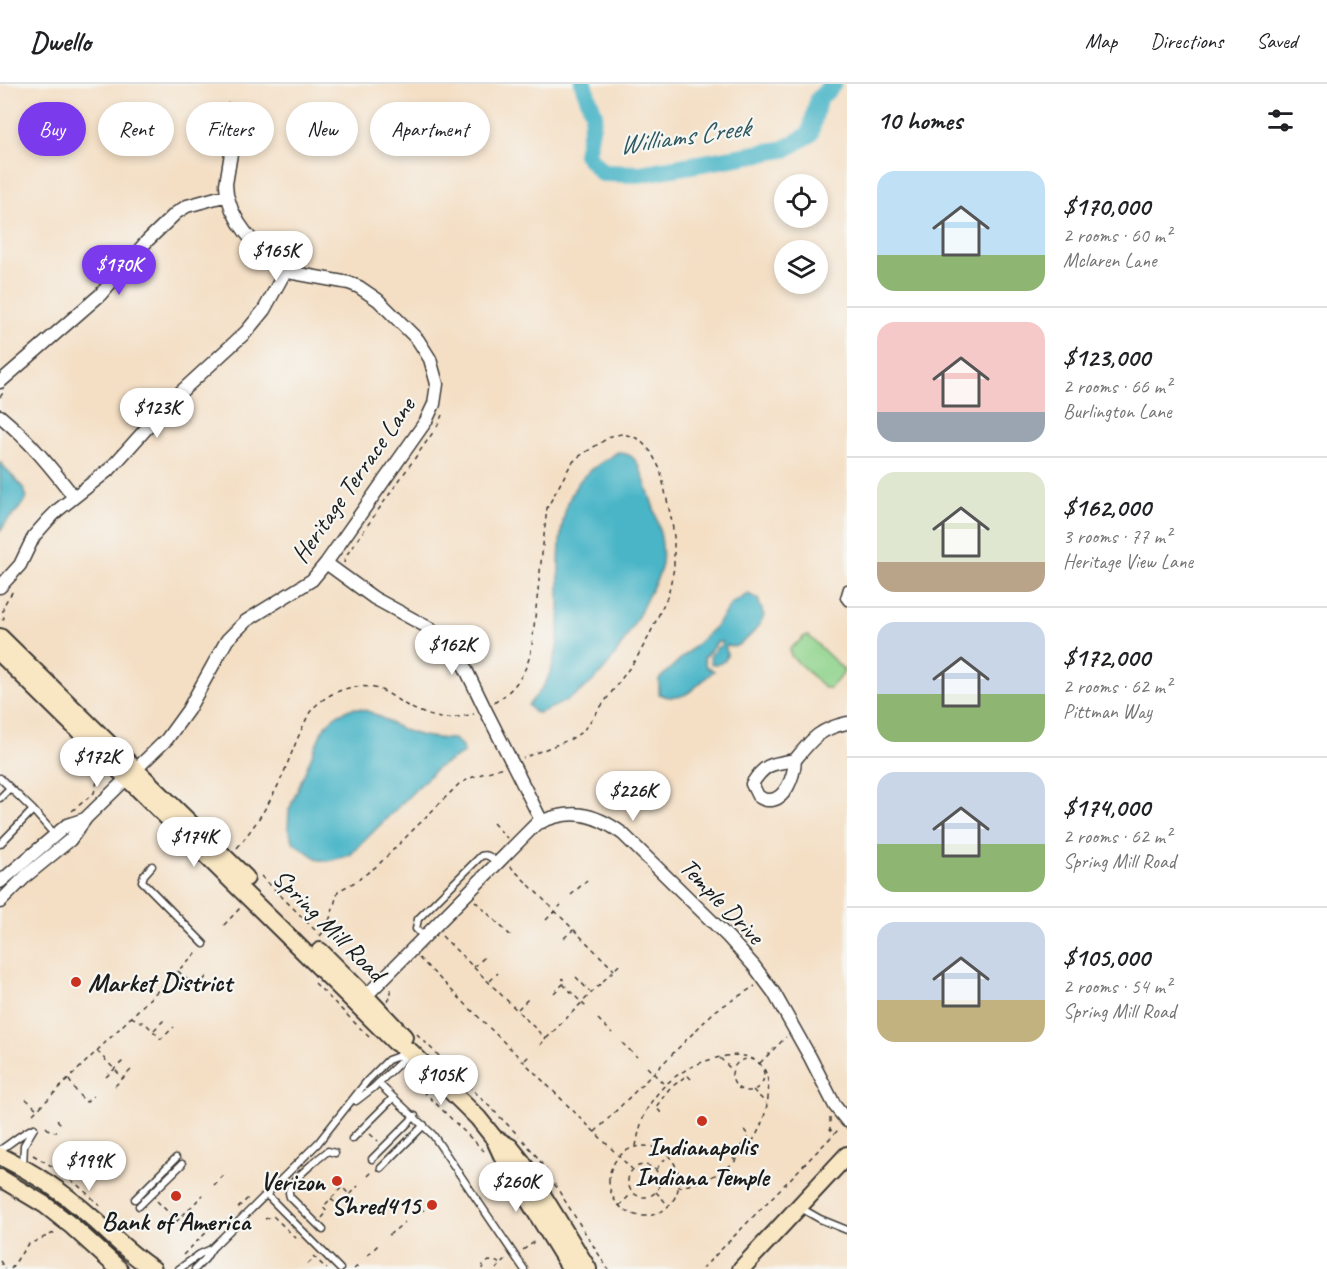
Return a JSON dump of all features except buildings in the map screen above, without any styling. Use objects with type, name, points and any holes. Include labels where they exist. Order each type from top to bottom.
[{"type":"street","points":[[0,587],[20,565],[34,536],[49,519],[111,468],[172,400],[246,332],[264,310],[286,270],[268,257],[246,234],[232,210],[226,184],[231,156]]},
{"type":"street","points":[[3,386],[100,295],[147,241],[176,213],[187,206],[227,195]]},
{"type":"street","name":"Heritage Terrace Lane","points":[[86,818],[167,739],[182,720],[227,640],[246,621],[312,580],[426,421],[434,404],[437,384],[430,359],[418,340],[378,300],[360,287],[349,283],[286,270]]},
{"type":"street","points":[[0,416],[31,444],[74,497]]},
{"type":"street","points":[[326,563],[374,598],[429,628],[458,653],[542,822]]},
{"type":"street","name":"Spring Mill Road","points":[[1,628],[132,774],[290,938],[362,1001],[395,1042],[411,1052],[478,1118],[494,1138],[505,1162],[571,1269]]},
{"type":"street","name":"Spring Mill Road","points":[[0,653],[132,774]]},
{"type":"street","points":[[795,760],[814,738],[828,728],[847,723]]},
{"type":"street","name":"Temple Drive","points":[[362,1001],[424,937],[503,864],[536,824],[561,814],[599,819],[623,834],[642,852],[754,966],[774,993],[835,1106],[847,1121]]},
{"type":"street","points":[[0,882],[68,825],[86,818]]},
{"type":"street","points":[[0,902],[27,875],[70,840],[86,818]]},
{"type":"street","name":"Spring Mill Road","points":[[494,1138],[510,1147],[522,1162],[588,1269]]},
{"type":"street","points":[[737,1268],[799,1207],[847,1155]]},
{"type":"street","points":[[0,1156],[60,1191],[140,1261],[153,1269]]},
{"type":"street","points":[[0,1178],[55,1213],[119,1269]]},
{"type":"lane","points":[[847,588],[844,598],[847,602]]},
{"type":"lane","points":[[0,778],[55,835]]},
{"type":"lane","points":[[0,798],[10,788]]},
{"type":"lane","points":[[0,844],[33,810]]},
{"type":"lane","points":[[152,866],[142,881],[203,946]]},
{"type":"lane","points":[[348,1107],[411,1052]]},
{"type":"lane","points":[[195,1269],[212,1248],[318,1143],[367,1082],[388,1060],[411,1052]]},
{"type":"lane","points":[[378,1083],[433,1135],[524,1269]]},
{"type":"lane","points":[[352,1139],[393,1098]]},
{"type":"lane","points":[[372,1159],[415,1116]]},
{"type":"lane","points":[[381,1168],[424,1125]]},
{"type":"lane","points":[[0,1150],[22,1133],[34,1128],[24,1145],[23,1168]]},
{"type":"lane","points":[[323,1230],[290,1197],[289,1192],[291,1185],[318,1158],[328,1151],[334,1153]]},
{"type":"lane","points":[[135,1199],[176,1158]]},
{"type":"lane","points":[[139,1206],[182,1164]]},
{"type":"lane","points":[[266,1194],[340,1269]]},
{"type":"lane","points":[[799,1207],[847,1230]]},
{"type":"lane","points":[[179,1269],[212,1248]]},
{"type":"path","points":[[0,397],[3,386]]},
{"type":"path","points":[[345,565],[348,553],[438,426],[444,410]]},
{"type":"path","points":[[234,851],[267,806],[310,712],[332,694],[351,688],[377,688],[417,711],[441,718],[474,714],[504,698],[522,676],[528,662],[532,645],[547,508],[571,464],[611,436],[621,434],[634,437],[649,448],[660,469],[672,522],[675,545],[674,568],[668,595],[636,659],[583,730],[571,740],[535,752],[459,784],[377,866],[356,882],[338,891],[329,922],[320,936]]},
{"type":"path","points":[[1,628],[4,618],[1,612],[2,607],[17,586]]},
{"type":"path","points":[[70,812],[94,793],[101,769]]},
{"type":"path","points":[[492,823],[510,840]]},
{"type":"path","points":[[503,864],[615,970]]},
{"type":"path","points":[[571,896],[587,880]]},
{"type":"path","points":[[474,900],[512,937]]},
{"type":"path","points":[[546,920],[561,906]]},
{"type":"path","points":[[224,925],[241,908]]},
{"type":"path","points":[[564,938],[573,929]]},
{"type":"path","points":[[439,936],[441,934],[546,1039]]},
{"type":"path","points":[[33,1114],[203,946]]},
{"type":"path","points":[[474,968],[486,956]]},
{"type":"path","points":[[418,957],[632,1169]]},
{"type":"path","points":[[540,1045],[621,963]]},
{"type":"path","points":[[178,971],[196,988],[208,975]]},
{"type":"path","points":[[489,982],[498,974]]},
{"type":"path","points":[[576,977],[592,993]]},
{"type":"path","points":[[554,993],[565,982],[562,978]]},
{"type":"path","points":[[563,984],[588,1009]]},
{"type":"path","points":[[595,1132],[715,1011],[757,985]]},
{"type":"path","points":[[517,1010],[528,999]]},
{"type":"path","points":[[131,1017],[146,1024],[161,1039],[174,1027]]},
{"type":"path","points":[[153,1031],[166,1018]]},
{"type":"path","points":[[598,1019],[612,1033]]},
{"type":"path","points":[[760,1064],[789,1034]]},
{"type":"path","points":[[622,1043],[637,1057]]},
{"type":"path","points":[[96,1052],[125,1077]]},
{"type":"path","points":[[524,1061],[530,1055]]},
{"type":"path","points":[[636,1146],[646,1111],[665,1085],[692,1066],[719,1057],[742,1055],[751,1057],[760,1064],[766,1072],[769,1084],[764,1118],[754,1140],[743,1155],[722,1173],[689,1186],[678,1187]]},
{"type":"path","points":[[719,1057],[733,1071]]},
{"type":"path","points":[[742,1060],[754,1060],[763,1069],[763,1081],[753,1090],[742,1090],[734,1081],[733,1071],[742,1060]]},
{"type":"path","points":[[106,1077],[123,1061]]},
{"type":"path","points":[[647,1067],[665,1085]]},
{"type":"path","points":[[115,1086],[132,1069]]},
{"type":"path","points":[[405,1073],[489,1156]]},
{"type":"path","points":[[661,1113],[656,1107],[673,1086],[687,1075],[693,1081]]},
{"type":"path","points":[[69,1080],[86,1102],[93,1096]]},
{"type":"path","points":[[669,1082],[673,1086]]},
{"type":"path","points":[[662,1089],[666,1093]]},
{"type":"path","points":[[753,1090],[767,1104]]},
{"type":"path","points":[[26,1099],[38,1110]]},
{"type":"path","points":[[57,1120],[63,1126]]},
{"type":"path","points":[[702,1269],[847,1121]]},
{"type":"path","points":[[46,1127],[50,1131],[57,1132]]},
{"type":"path","points":[[736,1161],[732,1157],[749,1136],[744,1130]]},
{"type":"path","points":[[367,1131],[379,1143]]},
{"type":"path","points":[[636,1146],[650,1146],[663,1151],[668,1156],[678,1174],[678,1187],[673,1200],[657,1213],[644,1216],[630,1213],[619,1206],[612,1194],[609,1181],[611,1168],[619,1156],[636,1146]]},
{"type":"path","points":[[738,1150],[743,1155]]},
{"type":"path","points":[[655,1169],[668,1156]]},
{"type":"path","points":[[644,1165],[655,1169],[660,1181],[655,1192],[644,1197],[632,1192],[628,1181],[632,1169],[644,1165]]},
{"type":"path","points":[[368,1176],[373,1171]]},
{"type":"path","points":[[214,1185],[224,1175]]},
{"type":"path","points":[[319,1221],[327,1212],[323,1207],[342,1187],[350,1195],[358,1186]]},
{"type":"path","points":[[619,1206],[632,1192]]},
{"type":"path","points":[[655,1192],[668,1205]]},
{"type":"path","points":[[153,1198],[177,1221],[203,1196]]},
{"type":"path","points":[[238,1208],[248,1198]]},
{"type":"path","points":[[331,1199],[339,1206]]},
{"type":"path","points":[[415,1215],[424,1210]]},
{"type":"path","points":[[265,1219],[273,1216],[297,1239]]},
{"type":"path","points":[[178,1260],[210,1229],[220,1226],[226,1220]]},
{"type":"path","points":[[389,1235],[405,1222]]},
{"type":"path","points":[[11,1269],[27,1245],[60,1230]]},
{"type":"path","points":[[193,1238],[196,1242]]},
{"type":"path","points":[[523,1250],[540,1238]]},
{"type":"path","points":[[368,1255],[379,1244]]},
{"type":"path","points":[[308,1264],[314,1256],[327,1269]]},
{"type":"path","points":[[496,1269],[507,1258]]},
{"type":"path","points":[[0,1261],[5,1269]]},
{"type":"path","points":[[482,1269],[483,1265],[489,1261],[501,1265]]},
{"type":"path","points":[[354,1269],[359,1265]]},
{"type":"green space","points":[[805,636],[809,636],[844,670],[830,688],[825,688],[791,656],[790,649]]},
{"type":"water","points":[[618,452],[631,456],[641,471],[657,517],[662,549],[660,572],[626,639],[604,670],[576,695],[558,705],[538,713],[534,712],[528,705],[547,680],[558,643],[560,550],[566,509],[573,491],[584,476]]},
{"type":"water","points":[[0,462],[24,489],[27,498],[0,531]]},
{"type":"water","points":[[748,594],[758,599],[764,616],[752,634],[734,647],[728,645],[725,647],[727,654],[725,660],[719,664],[711,664],[710,656],[723,642],[717,642],[704,658],[706,667],[714,671],[683,696],[668,697],[659,694],[659,679],[715,627],[731,604]]},
{"type":"water","points":[[353,708],[370,712],[417,735],[454,739],[461,745],[464,753],[437,768],[350,855],[329,861],[319,860],[294,843],[288,829],[289,810],[322,731],[335,716]]},
{"type":"waterway","name":"Williams Creek","points":[[583,84],[594,114],[586,154],[602,173],[639,174],[785,149],[810,134],[818,100],[833,84]]},
{"type":"place","name":"Market District","points":[[76,982]]},
{"type":"place","name":"Indianapolis Indiana Temple","points":[[702,1121]]},
{"type":"place","name":"Verizon","points":[[337,1181]]},
{"type":"place","name":"Bank of America","points":[[176,1196]]},
{"type":"place","name":"Shred415","points":[[432,1205]]}]
